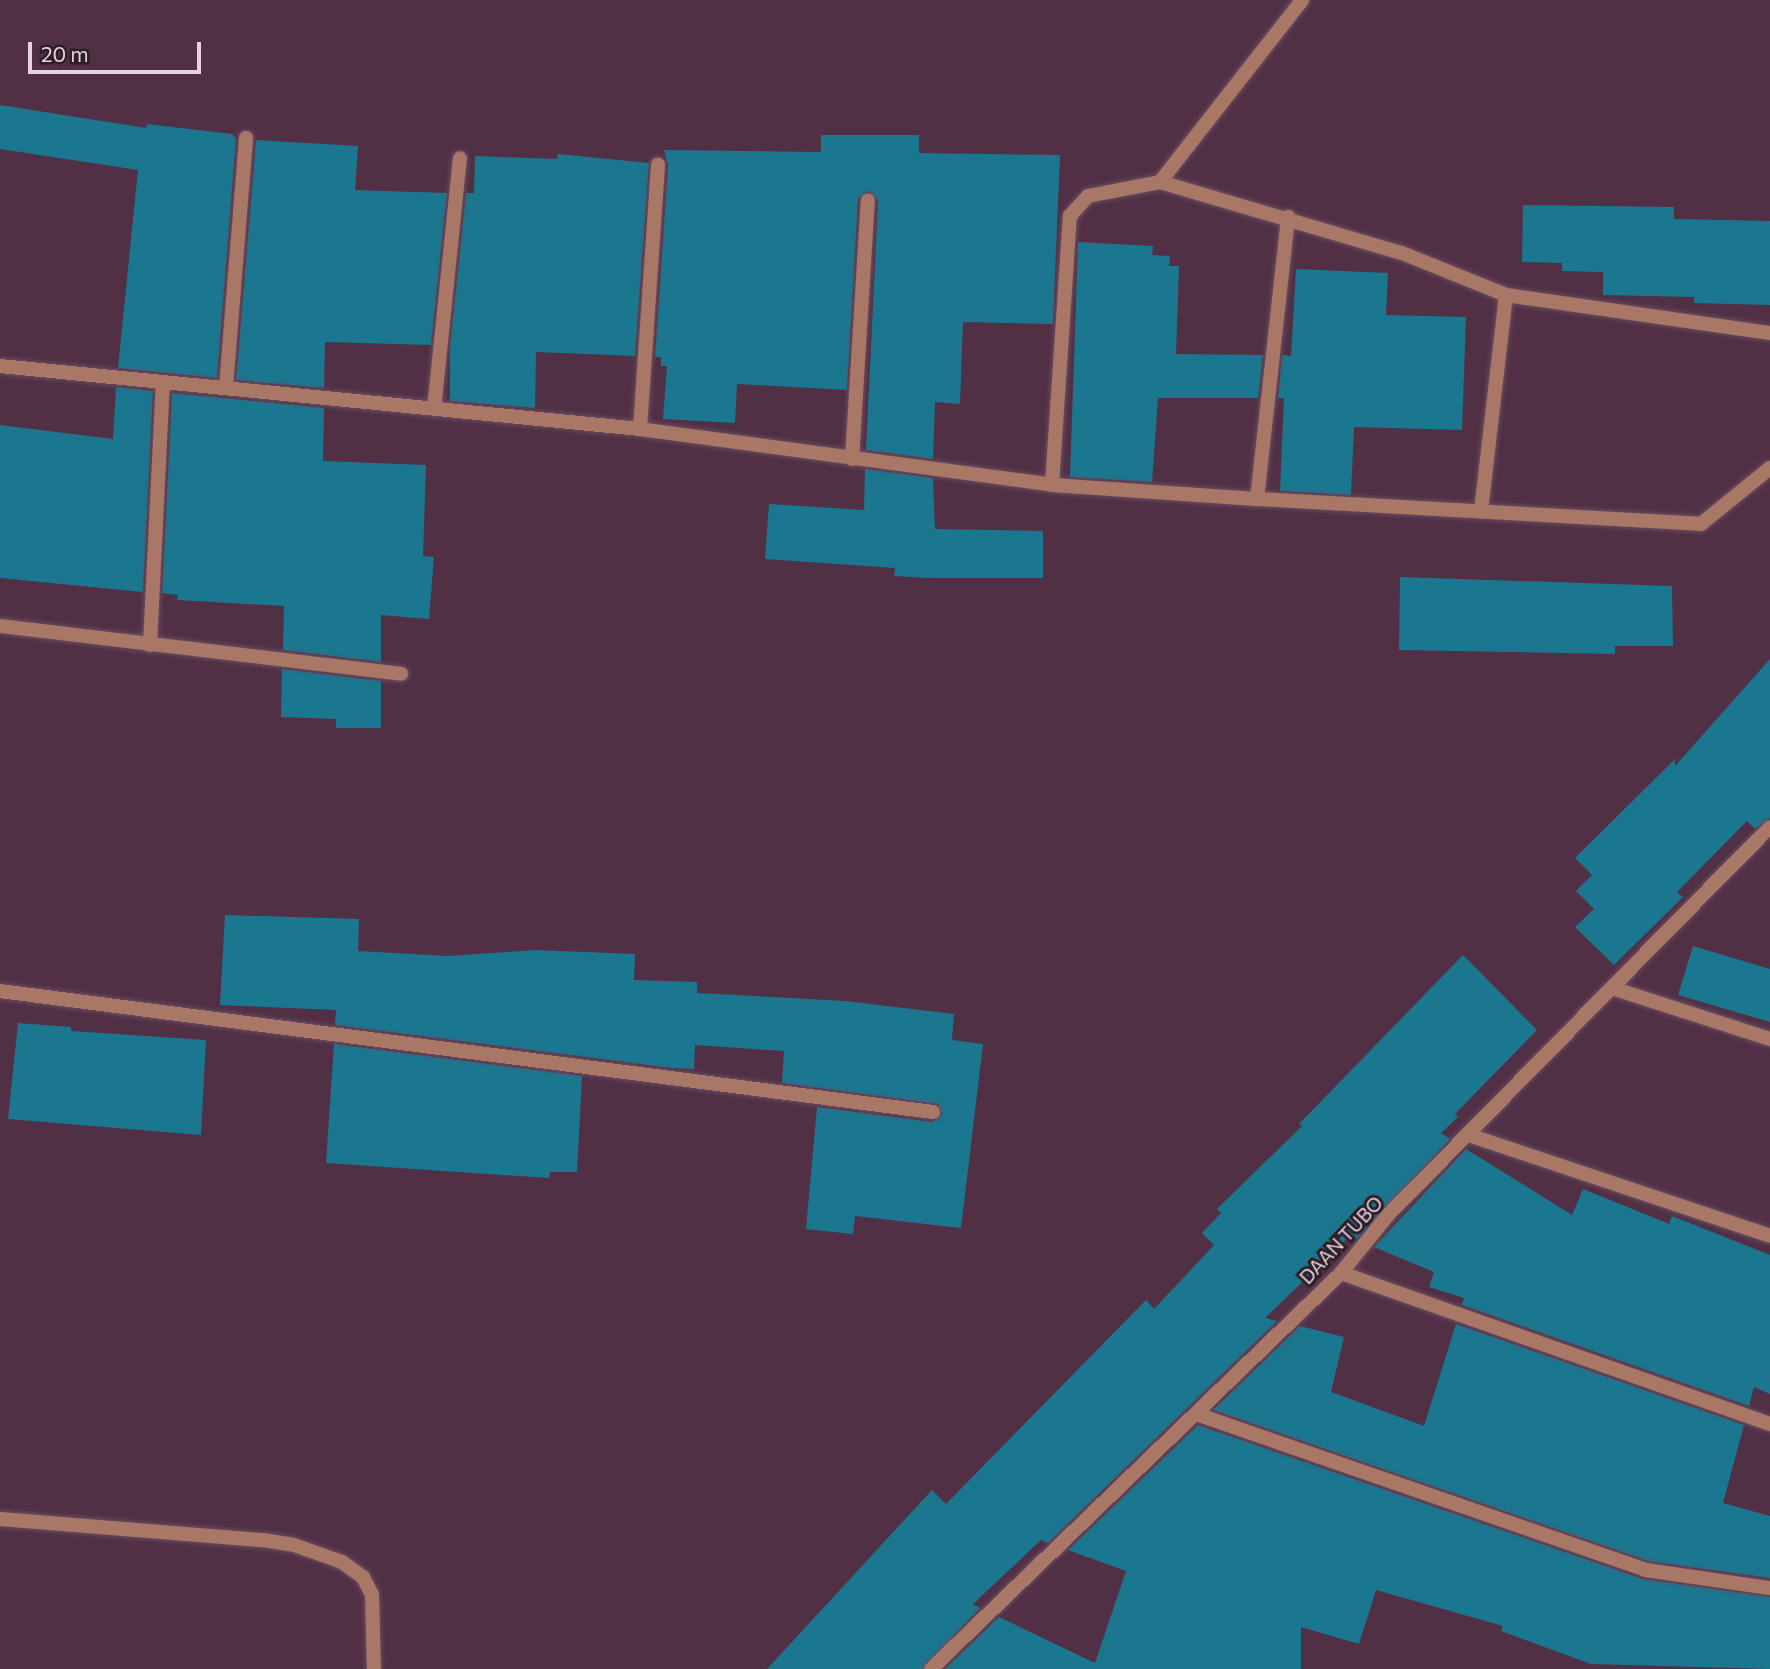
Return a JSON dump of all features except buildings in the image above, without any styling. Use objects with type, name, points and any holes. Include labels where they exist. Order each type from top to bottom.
[{"type":"street","points":[[1160,182],[1301,0]]},
{"type":"street","points":[[226,387],[246,138]]},
{"type":"street","points":[[434,410],[460,158]]},
{"type":"street","points":[[640,429],[658,165]]},
{"type":"street","points":[[1052,485],[1070,216],[1088,196],[1160,182],[1288,217],[1402,253],[1506,295],[1770,333]]},
{"type":"street","points":[[852,459],[868,200]]},
{"type":"street","points":[[1256,499],[1288,217]]},
{"type":"street","points":[[1481,511],[1506,295]]},
{"type":"street","points":[[0,366],[640,429],[1052,485],[1256,499],[1701,524],[1770,468]]},
{"type":"street","points":[[150,645],[163,383]]},
{"type":"street","points":[[0,625],[401,674]]},
{"type":"street","name":"DAAN TUBO","points":[[931,1669],[1341,1273],[1388,1215],[1770,827]]},
{"type":"street","points":[[1612,988],[1770,1039]]},
{"type":"street","points":[[0,991],[933,1112]]},
{"type":"street","points":[[1469,1135],[1770,1236]]},
{"type":"street","points":[[1341,1273],[1770,1424]]},
{"type":"street","points":[[1196,1414],[1646,1570],[1770,1588]]},
{"type":"street","points":[[0,1519],[263,1540],[294,1545],[342,1562],[363,1577],[372,1595],[374,1669]]}]
